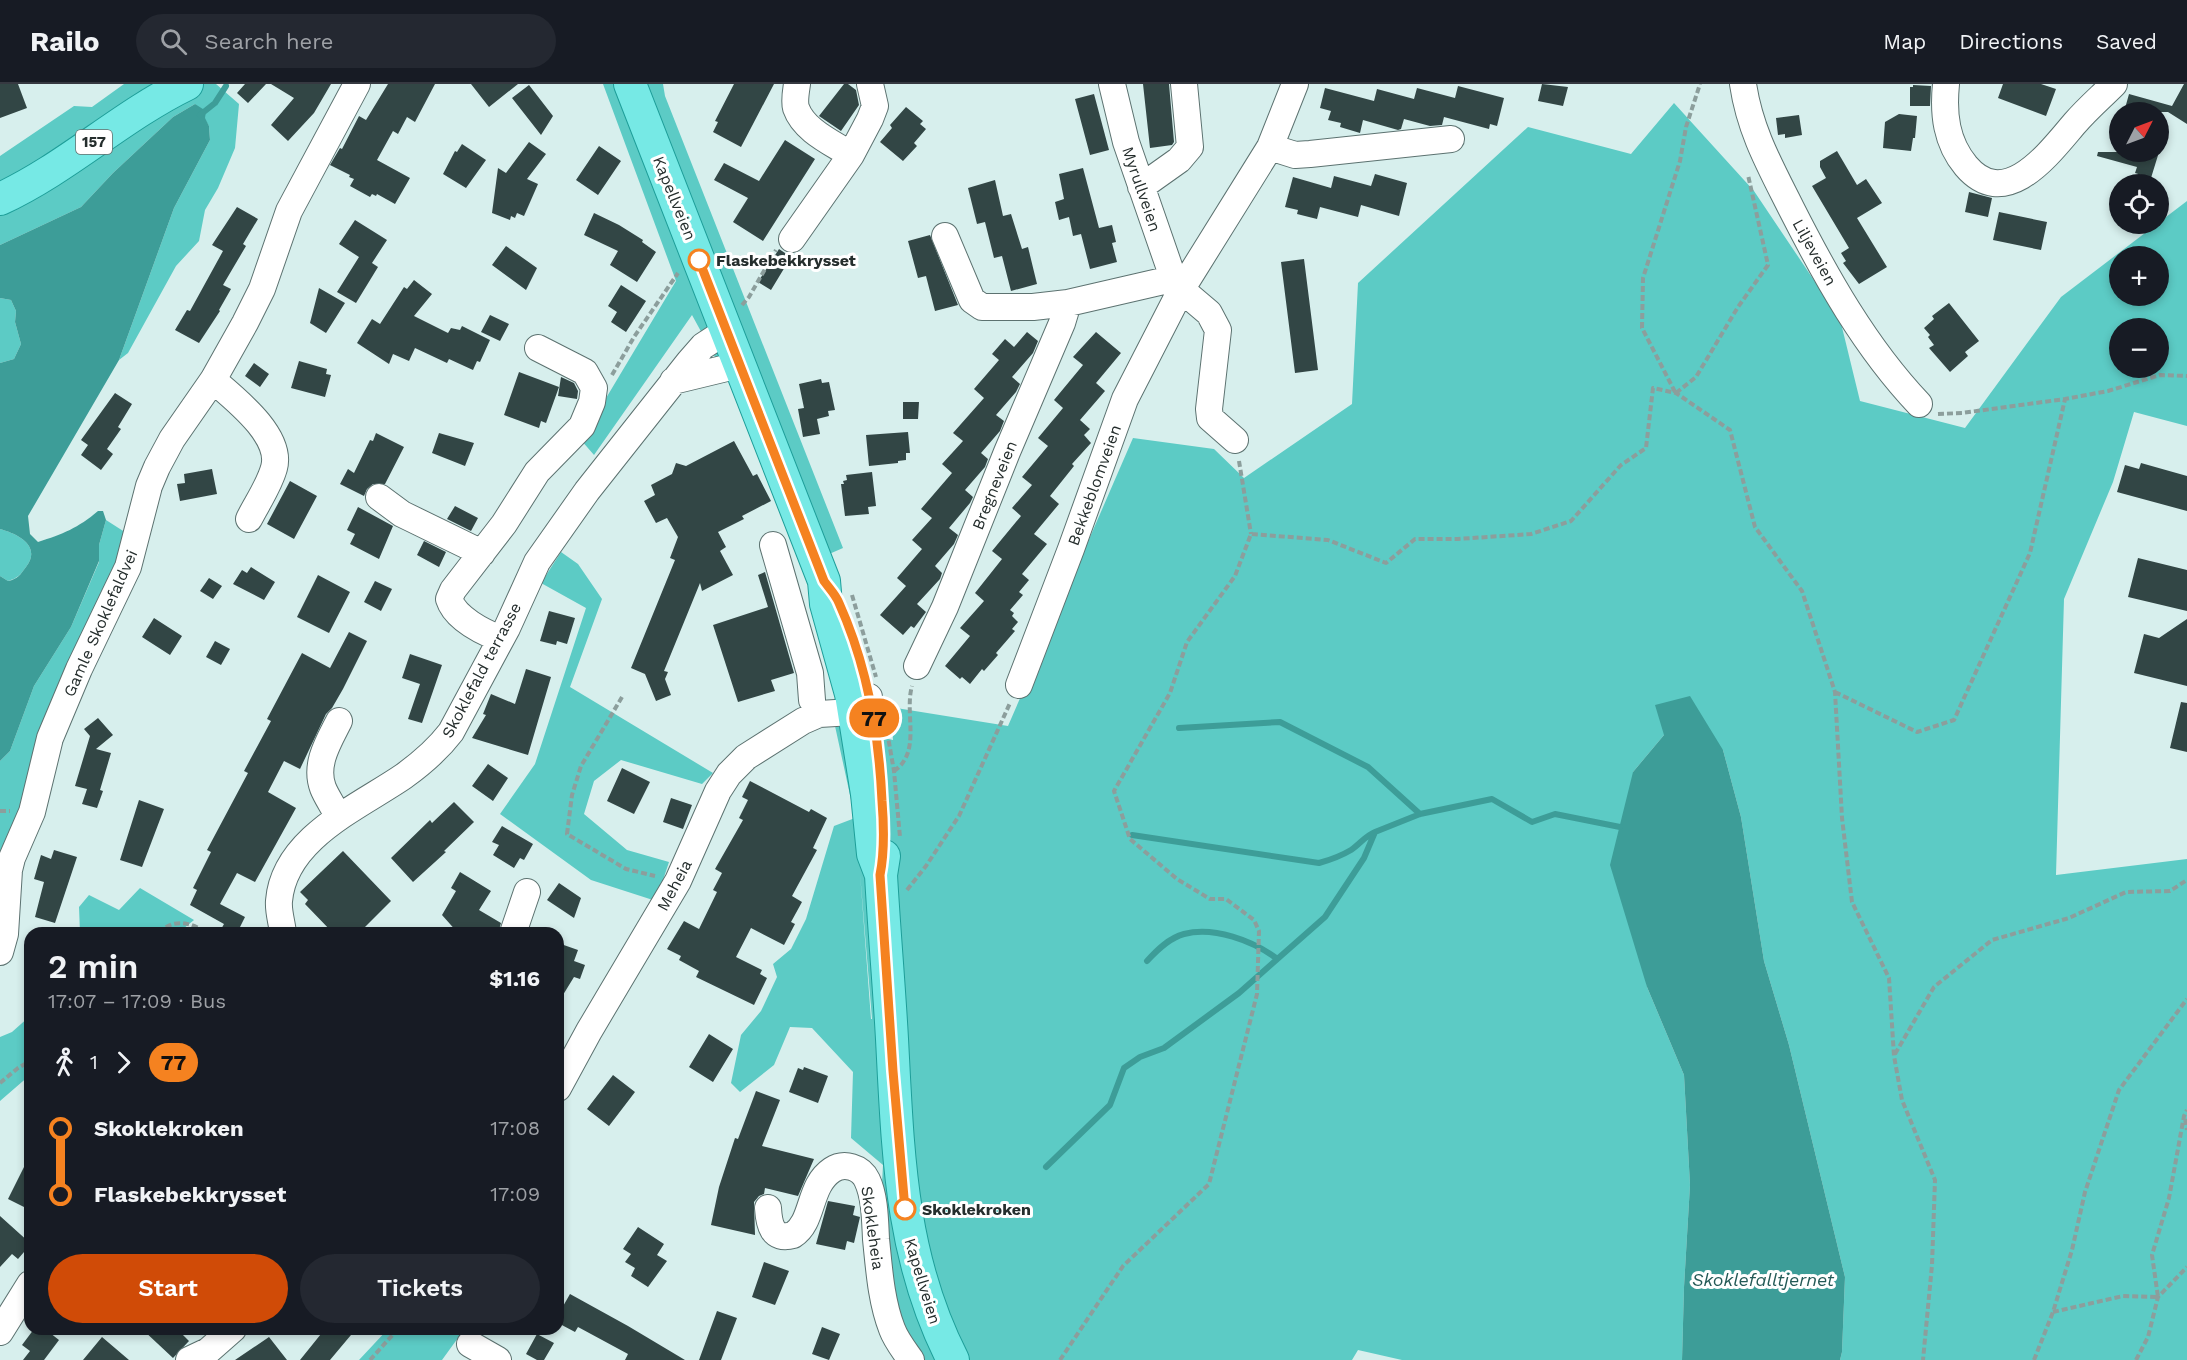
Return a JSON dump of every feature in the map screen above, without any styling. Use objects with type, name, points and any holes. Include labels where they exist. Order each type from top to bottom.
[{"type":"main road","name":"157","points":[[0,199],[53,170],[150,104],[187,84]]},
{"type":"main road","name":"Kapellveien","points":[[630,84],[824,581],[826,604],[858,701],[873,854],[893,884],[896,1106],[908,1231],[917,1270],[938,1332],[953,1360]]},
{"type":"street","name":"Gamle Skoklefaldvei","points":[[0,952],[5,934],[9,870],[32,812],[50,738],[79,669],[129,567],[149,486],[172,439],[213,380],[262,289],[293,202],[357,84]]},
{"type":"street","points":[[797,84],[796,108],[803,119],[813,131],[851,155]]},
{"type":"street","points":[[792,239],[851,155],[875,106],[870,84]]},
{"type":"street","name":"Myrullveien","points":[[1112,84],[1126,142],[1176,285]]},
{"type":"street","points":[[1141,187],[1179,159],[1191,144],[1184,84]]},
{"type":"street","name":"Bekkeblomveien","points":[[1019,685],[1068,559],[1125,399],[1176,285],[1270,147],[1295,84]]},
{"type":"street","name":"Liljeveien","points":[[1743,84],[1758,143],[1810,247],[1838,294],[1896,380],[1918,404]]},
{"type":"street","points":[[1946,84],[1944,115],[1950,137],[1959,157],[1971,171],[1990,182],[2008,182],[2031,171],[2114,84]]},
{"type":"street","points":[[1270,147],[1295,155],[1451,139]]},
{"type":"street","points":[[945,236],[972,300],[978,306],[1033,307],[1176,285],[1209,313],[1218,330],[1209,409],[1210,418],[1235,440]]},
{"type":"street","name":"Bregneveien","points":[[917,666],[945,607],[1062,323],[1068,303]]},
{"type":"street","name":"Skoklefald terrasse","points":[[282,927],[279,904],[289,868],[296,856],[322,830],[404,776],[424,761],[443,742],[451,732],[501,639],[537,562],[559,528],[673,381],[703,346],[726,331]]},
{"type":"street","points":[[501,639],[490,635],[465,619],[452,608],[449,599],[453,590],[504,524],[537,472],[582,426],[592,402],[594,388],[585,372],[538,348]]},
{"type":"street","points":[[673,381],[739,364]]},
{"type":"street","points":[[213,380],[253,418],[274,447],[274,468],[249,519]]},
{"type":"street","points":[[379,497],[402,513],[482,553]]},
{"type":"street","points":[[773,545],[810,673],[816,707]]},
{"type":"street","name":"Meheia","points":[[564,1077],[678,880],[718,791],[733,768],[784,733],[816,707],[831,701],[858,701]]},
{"type":"street","points":[[339,720],[320,767],[323,788],[339,817]]},
{"type":"street","points":[[515,927],[526,892]]},
{"type":"street","name":"Skokleheia","points":[[768,1208],[771,1228],[775,1233],[783,1237],[793,1236],[798,1233],[817,1186],[823,1178],[835,1168],[848,1166],[858,1170],[865,1177],[874,1211],[880,1281],[896,1339],[908,1359],[938,1332]]},
{"type":"street","points":[[0,1332],[24,1294]]},
{"type":"street","points":[[189,1360],[208,1351],[226,1335]]},
{"type":"street","points":[[470,1344],[498,1360]]},
{"type":"path","points":[[1676,393],[1642,328],[1643,278],[1680,160],[1686,127],[1700,84]]},
{"type":"path","points":[[1676,393],[1696,377],[1738,306],[1768,265],[1747,173],[1758,143]]},
{"type":"path","points":[[749,297],[777,249],[792,239]]},
{"type":"path","points":[[592,402],[603,392],[634,337],[674,276],[685,267]]},
{"type":"path","points":[[1918,404],[1939,415],[2065,399],[2108,391],[2160,375],[2187,376]]},
{"type":"path","points":[[1251,534],[1328,540],[1386,563],[1415,539],[1458,539],[1531,534],[1570,521],[1621,465],[1646,448],[1653,388],[1676,393],[1730,430],[1755,526],[1802,591],[1835,692],[1842,818],[1852,902],[1889,978],[1894,1056],[1902,1100],[1935,1180],[1932,1265],[1923,1360]]},
{"type":"path","points":[[1835,692],[1917,732],[1954,720],[2030,553],[2065,399]]},
{"type":"path","points":[[1060,1360],[1124,1266],[1209,1184],[1257,994],[1258,932],[1254,920],[1226,899],[1210,899],[1177,879],[1130,840],[1114,791],[1170,693],[1187,642],[1235,576],[1251,534],[1235,440]]},
{"type":"path","points":[[894,771],[901,766],[911,745],[908,707],[917,666]]},
{"type":"path","points":[[893,884],[926,866],[959,816],[1019,685]]},
{"type":"path","points":[[622,697],[581,766],[572,795],[567,834],[626,869],[678,880]]},
{"type":"path","points":[[1894,1056],[1934,987],[1992,940],[2069,918],[2126,892],[2170,891],[2187,880]]},
{"type":"path","points":[[166,927],[183,922],[194,927]]},
{"type":"path","points":[[2034,1360],[2053,1312],[2072,1250],[2085,1192],[2119,1090],[2187,999]]},
{"type":"path","points":[[0,1083],[24,1064]]},
{"type":"path","points":[[2136,1360],[2148,1337],[2158,1297],[2152,1255],[2169,1198],[2187,1110]]},
{"type":"path","points":[[2184,1116],[2187,1130]]},
{"type":"path","points":[[2053,1312],[2123,1296],[2158,1297],[2187,1267]]},
{"type":"path","points":[[370,1360],[393,1335]]},
{"type":"shaded area","points":[[124,84],[216,84],[239,104],[235,148],[218,188],[205,210],[199,241],[176,266],[128,353],[119,360],[174,208],[210,140],[209,126],[195,104],[173,117],[113,173],[81,207],[0,245],[0,156],[74,106],[92,107]]},
{"type":"shaded area","points":[[603,84],[663,84],[665,96],[843,548],[806,564],[733,390],[692,315],[594,455],[581,440],[676,281]]},
{"type":"shaded area","points":[[1674,103],[1754,191],[1840,319],[1860,401],[1965,428],[2061,297],[2109,260],[2109,306],[2169,306],[2169,246],[2128,246],[2144,234],[2169,234],[2169,215],[2187,201],[2187,426],[2134,412],[2113,482],[2064,599],[2056,875],[2187,859],[2187,1360],[1840,1360],[1845,1277],[1789,1045],[1764,961],[1741,817],[1723,750],[1664,735],[1633,772],[1647,987],[1684,1075],[1690,1185],[1682,1360],[1402,1360],[1358,1350],[1352,1360],[903,1360],[876,1294],[883,1165],[851,1138],[853,1072],[812,1028],[790,1027],[774,1065],[740,1092],[731,1083],[741,1035],[761,1011],[777,977],[773,964],[791,949],[806,919],[834,826],[855,818],[835,726],[893,740],[890,707],[1008,726],[1133,438],[1214,449],[1244,478],[1352,404],[1358,283],[1528,127],[1631,154]],"holes":[[[860,873],[872,1019],[871,1019]]]},
{"type":"shaded area","points":[[0,298],[11,300],[16,311],[15,322],[21,344],[14,359],[0,363]]},
{"type":"shaded area","points":[[106,520],[131,536],[0,892],[0,761],[10,751],[34,686],[71,627],[99,562],[99,545]]},
{"type":"shaded area","points":[[0,529],[26,542],[31,553],[30,560],[22,572],[8,581],[0,576]]},
{"type":"shaded area","points":[[561,552],[578,564],[602,599],[570,687],[713,773],[702,784],[621,760],[594,781],[584,814],[627,850],[669,862],[656,901],[591,880],[500,814],[535,764],[586,608],[541,583]]},
{"type":"shaded area","points":[[140,888],[194,920],[185,927],[80,927],[79,907],[89,895],[119,910]]},
{"type":"shaded area","points":[[24,1021],[24,1080],[0,1101],[0,1037],[12,1032]]},
{"type":"shaded area","points":[[382,1335],[460,1335],[442,1360],[359,1360]]},
{"type":"water","points":[[195,104],[206,111],[205,118],[209,126],[210,140],[174,208],[119,360],[28,516],[30,534],[38,542],[70,530],[98,511],[103,511],[106,520],[99,545],[99,561],[71,627],[34,686],[10,751],[0,761],[0,576],[8,581],[17,578],[30,560],[31,553],[26,542],[0,529],[0,363],[14,359],[21,344],[15,322],[16,311],[11,300],[0,298],[0,245],[81,207],[113,173],[173,117]]},
{"type":"water","name":"Skoklefalltjernet","points":[[1690,696],[1723,750],[1741,817],[1764,961],[1789,1045],[1845,1277],[1840,1360],[1682,1360],[1690,1185],[1684,1075],[1647,987],[1610,865],[1633,772],[1664,735],[1655,705]]},
{"type":"building","points":[[0,84],[18,84],[27,108],[0,118]]},
{"type":"building","points":[[245,84],[266,84],[248,103],[237,93]]},
{"type":"building","points":[[271,84],[331,84],[314,113],[288,141],[271,125],[294,98]]},
{"type":"building","points":[[388,84],[435,84],[415,122],[407,117],[398,134],[393,131],[377,160],[410,178],[395,204],[377,194],[376,196],[372,194],[370,197],[350,186],[354,179],[330,165],[340,148],[342,149],[359,116],[366,120]]},
{"type":"building","points":[[471,84],[518,84],[489,107]]},
{"type":"building","points":[[734,84],[774,84],[741,147],[713,132],[718,122],[715,121]]},
{"type":"building","points":[[844,84],[856,90],[859,105],[841,131],[819,116]]},
{"type":"building","points":[[1143,84],[1169,84],[1174,142],[1172,145],[1150,148]]},
{"type":"building","points":[[1542,84],[1568,87],[1563,106],[1538,101]]},
{"type":"building","points":[[2003,84],[2041,84],[2056,89],[2046,116],[1998,98]]},
{"type":"building","points":[[2184,84],[2187,84],[2187,124],[2169,113],[2169,105],[2172,106]]},
{"type":"building","points":[[529,85],[553,116],[541,135],[512,98]]},
{"type":"building","points":[[1913,85],[1931,86],[1930,106],[1910,106],[1910,87]]},
{"type":"building","points":[[1458,86],[1504,98],[1497,126],[1490,124],[1489,129],[1444,117],[1442,125],[1430,126],[1404,119],[1401,129],[1398,130],[1363,120],[1360,133],[1340,127],[1341,123],[1328,120],[1331,111],[1320,108],[1325,88],[1374,101],[1377,89],[1414,99],[1417,88],[1455,98]]},
{"type":"building","points":[[1094,94],[1109,150],[1090,155],[1075,99]]},
{"type":"building","points":[[2129,94],[2158,102],[2127,102]]},
{"type":"building","points":[[906,107],[923,121],[920,124],[926,129],[914,143],[917,146],[903,161],[880,142],[892,128],[890,125]]},
{"type":"building","points":[[1899,114],[1917,116],[1911,151],[1883,148],[1885,122]]},
{"type":"building","points":[[1799,115],[1802,135],[1785,138],[1785,134],[1778,135],[1776,118]]},
{"type":"building","points":[[785,140],[815,159],[763,241],[733,222],[748,198],[714,180],[724,163],[759,181]]},
{"type":"building","points":[[529,142],[546,154],[527,179],[538,184],[524,216],[517,213],[515,218],[511,216],[510,220],[492,213],[498,168],[506,173]]},
{"type":"building","points":[[462,144],[486,160],[466,188],[443,174],[455,151],[457,152]]},
{"type":"building","points":[[599,146],[621,161],[598,195],[576,180]]},
{"type":"building","points":[[1837,151],[1857,185],[1866,179],[1882,203],[1857,218],[1887,267],[1859,284],[1843,263],[1846,261],[1841,253],[1849,248],[1812,186],[1826,178],[1820,167],[1820,161]]},
{"type":"building","points":[[2098,152],[2109,152],[2109,159],[2097,156]]},
{"type":"building","points":[[2119,162],[2156,162],[2152,174],[2135,173],[2137,167]]},
{"type":"building","points":[[1083,168],[1099,228],[1112,225],[1116,242],[1112,243],[1117,262],[1090,269],[1081,234],[1073,236],[1069,217],[1059,220],[1055,202],[1064,199],[1059,174]]},
{"type":"building","points":[[1375,174],[1407,183],[1399,216],[1361,205],[1358,217],[1320,207],[1317,219],[1297,214],[1298,210],[1285,207],[1293,177],[1331,188],[1334,176],[1371,186]]},
{"type":"building","points":[[995,180],[1003,216],[1011,214],[1022,249],[1028,247],[1037,284],[1011,291],[1002,256],[994,258],[985,222],[977,224],[968,188]]},
{"type":"building","points":[[1969,192],[1992,198],[1988,217],[1965,212]]},
{"type":"building","points":[[237,207],[258,219],[243,244],[246,246],[223,285],[231,289],[199,343],[175,330],[187,310],[190,311],[223,251],[212,245]]},
{"type":"building","points":[[1999,212],[2047,222],[2041,250],[1993,240]]},
{"type":"building","points":[[594,213],[643,240],[642,242],[656,252],[637,282],[610,265],[618,251],[584,235]]},
{"type":"building","points":[[355,220],[387,240],[372,263],[378,267],[356,303],[337,292],[359,257],[339,244]]},
{"type":"building","points":[[930,235],[958,305],[935,311],[926,276],[918,278],[908,241]]},
{"type":"building","points":[[506,246],[537,268],[526,290],[492,265]]},
{"type":"building","points":[[779,249],[791,257],[771,290],[758,282]]},
{"type":"building","points":[[1304,259],[1318,370],[1295,373],[1281,262]]},
{"type":"building","points":[[414,280],[432,294],[414,316],[448,333],[451,328],[460,330],[462,326],[490,340],[480,362],[477,361],[473,370],[449,359],[447,363],[415,348],[409,361],[393,354],[389,364],[357,343],[372,319],[380,324],[404,287],[407,289]]},
{"type":"building","points":[[621,285],[646,301],[626,332],[611,322],[617,312],[608,306]]},
{"type":"building","points":[[319,288],[345,303],[326,333],[310,323]]},
{"type":"building","points":[[1949,303],[1979,341],[1965,352],[1968,356],[1950,372],[1929,348],[1934,345],[1924,328],[1934,319],[1932,316]]},
{"type":"building","points":[[490,315],[509,324],[500,341],[481,332]]},
{"type":"building","points":[[1027,332],[1038,341],[1033,353],[1012,377],[1020,384],[1016,392],[996,415],[1004,421],[1000,431],[981,453],[988,459],[985,467],[965,490],[973,497],[949,528],[958,535],[954,544],[935,566],[942,573],[940,579],[917,604],[926,612],[914,628],[911,626],[903,635],[880,615],[906,586],[897,578],[922,549],[912,540],[932,518],[921,509],[952,473],[942,464],[963,441],[953,433],[984,398],[974,389],[999,360],[992,354],[1005,339],[1014,347]]},
{"type":"building","points":[[1096,332],[1121,353],[1096,383],[1105,391],[1080,420],[1090,429],[1084,435],[1091,443],[1072,464],[1074,466],[1050,496],[1059,504],[1034,534],[1047,544],[1022,574],[1029,580],[1019,592],[1023,595],[1010,610],[1018,622],[1012,629],[1015,631],[996,653],[998,655],[970,684],[945,666],[970,636],[960,628],[984,601],[975,593],[1002,559],[992,551],[1021,516],[1012,508],[1032,485],[1022,477],[1048,446],[1038,438],[1063,408],[1054,400],[1083,365],[1073,357]]},
{"type":"building","points":[[299,361],[327,369],[326,374],[331,375],[325,397],[291,388]]},
{"type":"building","points":[[254,363],[269,374],[260,387],[245,376]]},
{"type":"building","points":[[519,372],[559,387],[546,423],[541,421],[539,428],[504,415]]},
{"type":"building","points":[[561,377],[574,383],[578,391],[577,399],[558,396]]},
{"type":"building","points":[[821,379],[822,383],[829,382],[835,410],[828,411],[829,416],[817,419],[820,434],[803,437],[798,409],[804,408],[799,384]]},
{"type":"building","points":[[115,393],[132,404],[118,427],[121,429],[107,449],[113,454],[101,470],[81,455],[88,445],[81,440]]},
{"type":"building","points":[[903,402],[919,402],[918,419],[903,419]]},
{"type":"building","points":[[908,432],[910,453],[906,453],[906,460],[869,466],[866,435]]},
{"type":"building","points":[[376,433],[404,447],[385,484],[373,484],[364,496],[340,484],[348,469],[354,473],[370,440],[373,441]]},
{"type":"building","points":[[439,433],[474,443],[465,466],[432,453]]},
{"type":"building","points":[[734,441],[753,476],[757,474],[771,501],[742,516],[744,519],[718,532],[726,547],[720,551],[733,575],[702,591],[700,583],[664,671],[668,672],[665,679],[671,695],[656,701],[645,674],[631,668],[675,560],[670,558],[678,537],[667,518],[656,523],[644,501],[655,495],[651,485],[672,474],[676,463],[686,466]]},
{"type":"building","points":[[2141,463],[2187,476],[2187,511],[2117,492],[2125,465],[2139,469]]},
{"type":"building","points":[[212,469],[217,494],[180,501],[177,484],[185,483],[184,474]]},
{"type":"building","points":[[872,472],[876,506],[868,507],[869,514],[845,516],[841,484],[847,480],[846,475]]},
{"type":"building","points":[[290,481],[317,496],[294,539],[267,524]]},
{"type":"building","points":[[455,506],[478,518],[471,531],[447,519]]},
{"type":"building","points":[[358,507],[393,526],[379,559],[350,544],[355,534],[347,530]]},
{"type":"building","points":[[424,541],[446,552],[439,567],[417,555]]},
{"type":"building","points":[[2138,558],[2187,570],[2187,611],[2128,597]]},
{"type":"building","points":[[251,567],[275,582],[264,600],[233,584],[242,570],[247,573]]},
{"type":"building","points":[[765,572],[794,673],[771,680],[775,691],[738,702],[713,625],[768,607],[758,575]]},
{"type":"building","points":[[318,575],[350,592],[329,633],[297,617]]},
{"type":"building","points":[[209,578],[222,586],[213,599],[200,591]]},
{"type":"building","points":[[375,581],[392,589],[381,611],[364,602]]},
{"type":"building","points":[[549,611],[575,618],[567,644],[557,641],[556,645],[540,641]]},
{"type":"building","points":[[154,618],[182,636],[170,655],[142,637]]},
{"type":"building","points":[[2187,619],[2187,686],[2134,673],[2144,634],[2159,638]]},
{"type":"building","points":[[349,632],[367,641],[343,689],[326,714],[300,769],[284,761],[268,792],[296,808],[255,882],[237,873],[220,904],[245,917],[240,927],[222,927],[224,924],[190,905],[197,890],[193,888],[211,852],[207,850],[248,773],[244,771],[271,721],[267,719],[302,653],[330,668]]},
{"type":"building","points":[[215,641],[230,649],[221,665],[206,657]]},
{"type":"building","points":[[410,654],[442,665],[422,723],[408,719],[420,684],[402,678]]},
{"type":"building","points":[[526,669],[551,677],[528,755],[472,738],[486,715],[483,714],[491,694],[515,704]]},
{"type":"building","points":[[2181,702],[2187,703],[2187,752],[2170,748]]},
{"type":"building","points":[[98,718],[113,735],[96,749],[111,753],[97,808],[82,804],[87,789],[75,786],[90,736],[84,729]]},
{"type":"building","points":[[488,764],[508,778],[493,801],[472,786]]},
{"type":"building","points":[[622,768],[650,782],[634,814],[607,801]]},
{"type":"building","points":[[750,781],[809,812],[811,809],[827,818],[813,848],[817,850],[792,896],[802,902],[791,922],[795,924],[784,945],[751,928],[736,957],[762,970],[760,974],[767,978],[754,1005],[696,977],[699,971],[679,960],[681,956],[667,949],[684,921],[699,929],[717,892],[713,890],[722,873],[715,869],[743,820],[739,818],[748,800],[742,797]]},
{"type":"building","points":[[671,798],[692,805],[683,829],[663,822]]},
{"type":"building","points":[[139,800],[164,809],[142,867],[120,860]]},
{"type":"building","points":[[454,802],[474,822],[413,882],[391,858],[430,820],[432,823]]},
{"type":"building","points":[[502,826],[533,844],[524,860],[520,858],[514,868],[493,855],[499,845],[492,842]]},
{"type":"building","points":[[54,850],[77,857],[55,923],[35,917],[44,882],[34,879],[41,855],[51,859]]},
{"type":"building","points":[[343,851],[391,901],[365,927],[327,927],[305,904],[308,900],[300,892]]},
{"type":"building","points":[[460,872],[491,891],[479,910],[501,923],[500,927],[453,927],[442,915],[456,891],[451,888]]},
{"type":"building","points":[[559,883],[581,898],[574,918],[547,900]]},
{"type":"building","points":[[564,945],[578,950],[574,961],[585,965],[580,979],[574,977],[564,993]]},
{"type":"building","points":[[709,1034],[733,1049],[713,1082],[689,1067]]},
{"type":"building","points":[[804,1067],[828,1076],[818,1103],[789,1092],[798,1068],[803,1070]]},
{"type":"building","points":[[613,1075],[635,1092],[609,1126],[587,1109]]},
{"type":"building","points":[[756,1091],[780,1100],[762,1146],[814,1159],[798,1196],[765,1188],[764,1194],[754,1202],[755,1235],[711,1225],[719,1187],[735,1138],[738,1139]]},
{"type":"building","points":[[24,1167],[24,1207],[8,1199]]},
{"type":"building","points":[[828,1201],[855,1206],[853,1215],[860,1217],[854,1243],[847,1241],[845,1250],[816,1244]]},
{"type":"building","points":[[0,1216],[24,1238],[24,1252],[18,1259],[12,1254],[0,1267]]},
{"type":"building","points":[[638,1227],[664,1244],[657,1255],[667,1261],[648,1287],[631,1276],[635,1268],[625,1262],[631,1254],[623,1249]]},
{"type":"building","points":[[764,1262],[789,1271],[775,1305],[752,1297]]},
{"type":"building","points":[[570,1294],[685,1360],[625,1360],[628,1354],[578,1327],[575,1332],[564,1326],[564,1304]]},
{"type":"building","points":[[717,1311],[737,1318],[721,1360],[699,1360]]},
{"type":"building","points":[[822,1327],[840,1334],[829,1360],[812,1354]]},
{"type":"building","points":[[30,1335],[53,1335],[59,1340],[44,1360],[23,1360],[30,1351],[22,1345]]},
{"type":"building","points":[[148,1335],[183,1335],[189,1341],[173,1358]]},
{"type":"building","points":[[320,1335],[351,1335],[330,1360],[300,1360]]},
{"type":"building","points":[[536,1335],[554,1343],[544,1360],[537,1360],[526,1354]]},
{"type":"building","points":[[102,1337],[129,1360],[83,1360]]},
{"type":"building","points":[[269,1337],[287,1360],[235,1360]]},
{"type":"waterway","points":[[200,115],[215,103],[226,86]]},
{"type":"waterway","points":[[1179,728],[1280,722],[1368,767],[1420,814]]},
{"type":"waterway","points":[[1046,1167],[1110,1105],[1124,1068],[1140,1057],[1164,1048],[1239,993],[1325,917],[1364,858],[1375,832],[1420,814],[1492,799],[1532,822],[1555,814],[1620,827]]},
{"type":"waterway","points":[[1132,835],[1319,863],[1347,852],[1375,832]]},
{"type":"waterway","points":[[1147,961],[1173,938],[1196,932],[1233,937],[1256,946],[1276,958]]},
{"type":"bus line","name":"77","points":[[699,260],[824,581],[838,601],[860,657],[875,723],[885,851],[880,875],[905,1209]]},
{"type":"place","name":"Flaskebekkrysset","points":[[699,260]]},
{"type":"place","name":"Skoklekroken","points":[[905,1209]]}]
